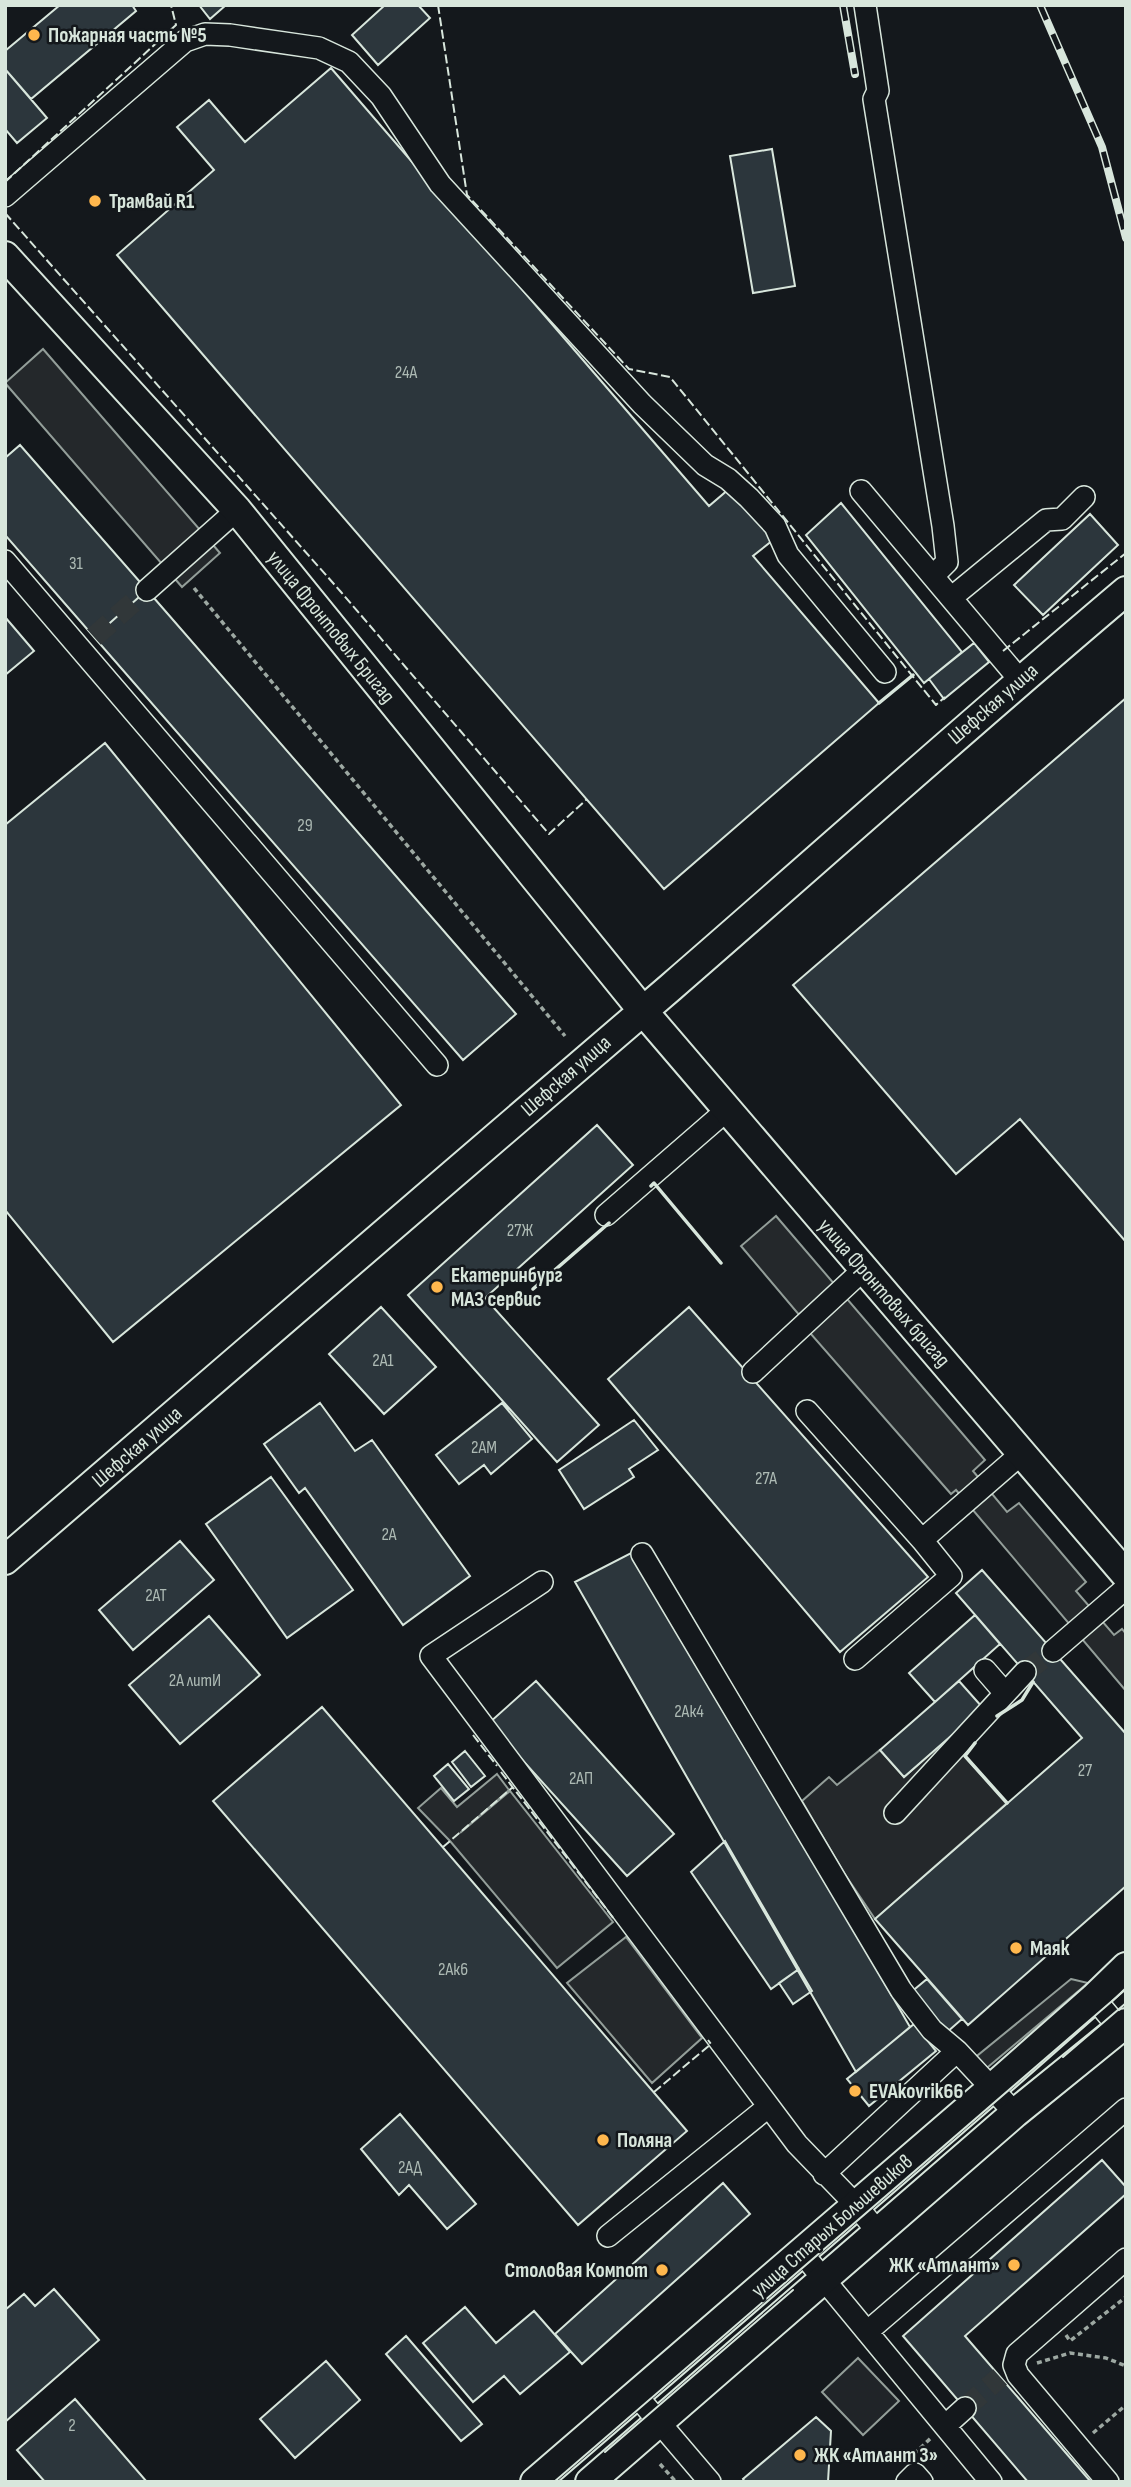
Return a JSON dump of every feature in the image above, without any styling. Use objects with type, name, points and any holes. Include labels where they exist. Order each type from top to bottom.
[{"type":"main road","name":"улица Фронтовых Бригад","points":[[5,256],[237,510],[643,1011]]},
{"type":"main road","name":"Шефская улица","points":[[5,1560],[1126,591]]},
{"type":"main road","name":"улица Фронтовых бригад","points":[[643,1011],[1126,1575]]},
{"type":"main road","name":"улица Старых Большевиков","points":[[536,2482],[992,2088],[1126,1967]]},
{"type":"main road","name":"улица Старых Большевиков","points":[[590,2482],[1014,2113],[1124,2028]]},
{"type":"lane","points":[[865,5],[878,90],[874,99],[943,526],[947,562],[933,576]]},
{"type":"lane","points":[[5,195],[185,41],[205,34],[230,35],[319,48],[349,62],[381,96],[440,184],[633,394],[705,466],[728,479],[775,526],[788,555],[885,672]]},
{"type":"lane","points":[[861,491],[1020,680]]},
{"type":"lane","points":[[951,598],[1046,520],[1062,519],[1084,497]]},
{"type":"lane","points":[[147,590],[237,510]]},
{"type":"lane","points":[[5,561],[87,643],[437,1065]]},
{"type":"lane","points":[[606,1215],[727,1110]]},
{"type":"lane","points":[[752,1372],[864,1269]]},
{"type":"lane","points":[[807,1411],[951,1576],[855,1659]]},
{"type":"lane","points":[[922,1540],[1022,1453]]},
{"type":"lane","points":[[642,1554],[901,1990],[932,2030],[957,2051],[1014,2113]]},
{"type":"lane","points":[[542,1582],[431,1656],[768,2107],[797,2144],[877,2231]]},
{"type":"lane","points":[[1053,1651],[1126,1588]]},
{"type":"lane","points":[[985,1670],[1004,1693]]},
{"type":"lane","points":[[895,1813],[1025,1672]]},
{"type":"lane","points":[[1094,1998],[1124,2028]]},
{"type":"lane","points":[[824,2174],[957,2051]]},
{"type":"lane","points":[[608,2236],[768,2107]]},
{"type":"lane","points":[[867,2332],[1126,2109]]},
{"type":"lane","points":[[802,2253],[991,2482]]},
{"type":"lane","points":[[1108,2482],[1018,2375],[1007,2371],[1017,2354],[1126,2259]]},
{"type":"lane","points":[[636,2395],[710,2482]]},
{"type":"lane","points":[[945,2426],[965,2408]]},
{"type":"path","points":[[194,588],[565,1037]]},
{"type":"path","points":[[1070,2341],[1126,2297]]},
{"type":"path","points":[[1055,2320],[1070,2341],[1070,2353]]},
{"type":"path","points":[[1007,2371],[1070,2353],[1106,2358],[1126,2365]]},
{"type":"path","points":[[1078,2446],[1126,2405]]},
{"type":"path","points":[[914,2479],[910,2457],[945,2426]]},
{"type":"path","points":[[660,2464],[676,2482]]},
{"type":"shaded area","points":[[43,349],[220,553],[182,587],[5,383]]},
{"type":"shaded area","points":[[776,1216],[985,1460],[973,1471],[1007,1512],[1019,1503],[1086,1582],[1076,1591],[1114,1635],[1122,1629],[1126,1634],[1126,1691],[956,1490],[951,1494],[810,1333],[801,1317],[741,1246]]},
{"type":"shaded area","points":[[948,1738],[1007,1803],[875,1919],[844,1873],[802,1801],[829,1777],[837,1785],[880,1750],[904,1777]]},
{"type":"shaded area","points":[[497,1774],[509,1790],[460,1833],[510,1791],[613,1922],[557,1968],[450,1841],[418,1808],[441,1788],[457,1807]]},
{"type":"shaded area","points":[[626,1937],[702,2038],[652,2083],[567,1983]]},
{"type":"shaded area","points":[[1071,1979],[1088,1983],[982,2072],[972,2060]]},
{"type":"shaded area","points":[[858,2358],[899,2401],[863,2435],[822,2392]]},
{"type":"building","points":[[60,5],[132,5],[136,11],[31,99],[5,69],[5,51]]},
{"type":"building","points":[[199,5],[226,5],[210,19]]},
{"type":"building","points":[[385,5],[418,5],[430,18],[378,65],[352,35]]},
{"type":"building","points":[[331,68],[709,506],[729,489],[773,540],[753,556],[879,703],[664,889],[117,255],[214,170],[177,127],[209,100],[245,142]]},
{"type":"building","points":[[5,69],[47,118],[17,143],[5,129]]},
{"type":"building","points":[[772,149],[795,286],[753,293],[730,156]]},
{"type":"building","points":[[20,445],[147,590],[94,637],[5,535],[5,458]]},
{"type":"building","points":[[841,503],[962,652],[924,683],[806,535]]},
{"type":"building","points":[[1090,514],[1118,545],[1043,615],[1014,585]]},
{"type":"building","points":[[147,590],[516,1014],[463,1060],[94,637]]},
{"type":"building","points":[[5,617],[34,651],[5,675]]},
{"type":"building","points":[[974,643],[989,662],[944,699],[929,679]]},
{"type":"building","points":[[1126,698],[1126,1242],[1020,1119],[956,1174],[793,985]]},
{"type":"building","points":[[105,743],[401,1105],[113,1342],[5,1210],[5,825]]},
{"type":"building","points":[[597,1125],[633,1165],[485,1298],[599,1425],[557,1462],[408,1295]]},
{"type":"building","points":[[381,1307],[436,1367],[384,1414],[329,1354]]},
{"type":"building","points":[[689,1307],[928,1577],[840,1652],[608,1379]]},
{"type":"building","points":[[320,1403],[355,1451],[372,1440],[470,1576],[403,1625],[305,1488],[299,1493],[264,1444]]},
{"type":"building","points":[[502,1403],[532,1439],[491,1474],[484,1465],[459,1484],[436,1455]]},
{"type":"building","points":[[634,1420],[658,1450],[629,1469],[634,1477],[584,1509],[559,1470]]},
{"type":"building","points":[[271,1477],[353,1590],[287,1638],[206,1524]]},
{"type":"building","points":[[180,1541],[214,1580],[133,1650],[99,1610]]},
{"type":"building","points":[[635,1551],[910,2027],[856,2072],[575,1582]]},
{"type":"building","points":[[982,1570],[1126,1734],[1126,1886],[968,2025],[875,1919],[1082,1738],[956,1593]]},
{"type":"building","points":[[975,1615],[1000,1644],[935,1702],[909,1673]]},
{"type":"building","points":[[209,1616],[260,1675],[180,1744],[129,1685]]},
{"type":"building","points":[[536,1681],[674,1834],[627,1876],[489,1723]]},
{"type":"building","points":[[959,1681],[983,1708],[904,1777],[880,1750]]},
{"type":"building","points":[[322,1707],[687,2131],[578,2225],[213,1801]]},
{"type":"building","points":[[465,1751],[485,1776],[471,1787],[452,1762]]},
{"type":"building","points":[[448,1764],[469,1789],[454,1801],[434,1776]]},
{"type":"building","points":[[725,1841],[799,1969],[771,1989],[691,1872]]},
{"type":"building","points":[[799,1969],[812,1991],[793,2004],[779,1983]]},
{"type":"building","points":[[927,1979],[962,2019],[946,2033],[910,1993]]},
{"type":"building","points":[[914,2024],[936,2051],[869,2106],[847,2079]]},
{"type":"building","points":[[400,2114],[476,2204],[447,2229],[409,2185],[399,2195],[361,2149]]},
{"type":"building","name":"ЖК «Атлант»","points":[[1102,2160],[1126,2187],[1126,2194],[965,2336],[1091,2482],[1028,2482],[903,2336]]},
{"type":"building","points":[[723,2183],[750,2214],[582,2364],[555,2334]]},
{"type":"building","points":[[54,2289],[99,2340],[5,2422],[5,2310],[24,2294],[35,2306]]},
{"type":"building","points":[[465,2307],[496,2343],[534,2311],[570,2352],[520,2394],[504,2376],[473,2402],[423,2343]]},
{"type":"building","points":[[406,2336],[482,2424],[461,2441],[386,2354]]},
{"type":"building","points":[[326,2361],[360,2400],[295,2458],[260,2419]]},
{"type":"building","points":[[75,2399],[147,2482],[45,2482],[17,2450]]},
{"type":"building","name":"ЖК «Атлант 3»","points":[[816,2417],[831,2431],[828,2482],[745,2482],[743,2479]]},
{"type":"tunnel","points":[[94,637],[147,590]]},
{"type":"tunnel","points":[[1025,1672],[1053,1651]]},
{"type":"tunnel","points":[[965,2408],[1000,2377]]},
{"type":"tram line","points":[[554,2482],[1126,1989]]},
{"type":"tram line","points":[[1063,2057],[1126,2003]]},
{"type":"tram line","points":[[605,2452],[793,2290]]},
{"type":"railway","points":[[843,5],[855,74]]},
{"type":"railway","points":[[1040,5],[1102,147],[1126,238]]},
{"type":"fence","points":[[5,182],[176,25],[171,5]]},
{"type":"fence","points":[[438,5],[467,195],[629,369],[670,377],[936,705],[945,697]]},
{"type":"fence","points":[[5,213],[341,592],[549,834],[587,799]]},
{"type":"fence","points":[[1003,651],[1126,553]]},
{"type":"fence","points":[[473,1735],[497,1766]]},
{"type":"fence","points":[[501,1772],[614,1919]]},
{"type":"fence","points":[[443,1847],[513,1787]]},
{"type":"fence","points":[[654,2092],[711,2044],[708,2040]]},
{"type":"wall","points":[[879,703],[913,675]]},
{"type":"wall","points":[[651,1186],[654,1183],[721,1263]]},
{"type":"wall","points":[[533,1289],[609,1223]]},
{"type":"wall","points":[[997,1716],[1022,1700],[1033,1682]]},
{"type":"wall","points":[[975,1743],[965,1756],[1007,1803]]},
{"type":"place","name":"Пожарная часть №5","points":[[34,35]]},
{"type":"place","name":"Трамвай R1","points":[[95,201]]},
{"type":"place","name":"Екатеринбург МАЗ сервис","points":[[437,1287]]},
{"type":"place","name":"Маяк","points":[[1016,1948]]},
{"type":"place","name":"EVAkovrik66","points":[[855,2091]]},
{"type":"place","name":"Поляна","points":[[603,2140]]},
{"type":"place","name":"ЖК «Атлант»","points":[[1014,2265]]},
{"type":"place","name":"Столовая Компот","points":[[662,2270]]},
{"type":"place","name":"ЖК «Атлант 3»","points":[[800,2455]]}]
